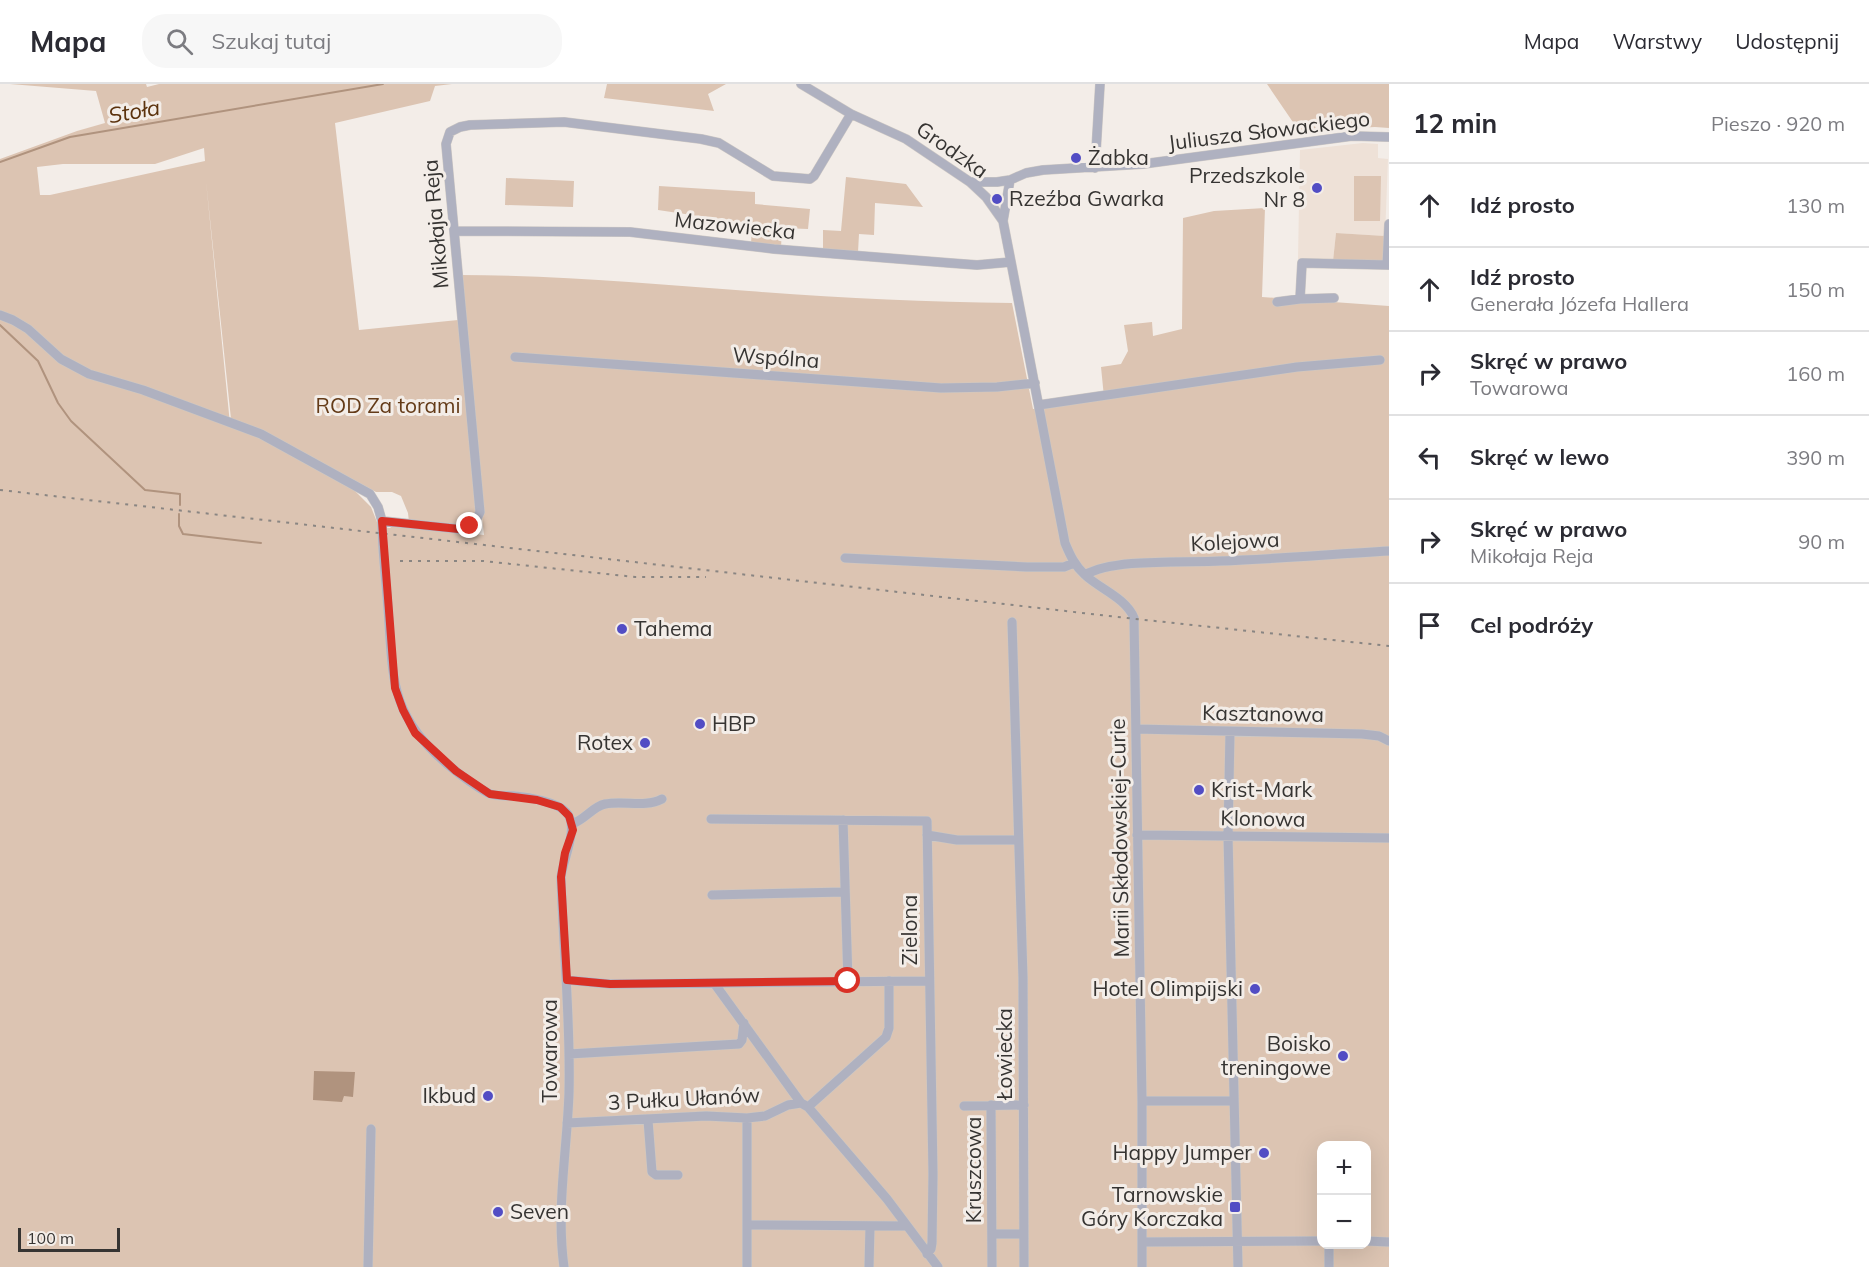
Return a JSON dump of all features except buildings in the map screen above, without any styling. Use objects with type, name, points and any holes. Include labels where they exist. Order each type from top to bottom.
[{"type":"street","name":"Grodzka","points":[[801,84],[851,114],[906,139],[970,182],[986,197],[1003,221],[1065,543],[1074,563],[1085,575]]},
{"type":"street","points":[[1095,168],[1100,84]]},
{"type":"street","name":"Mikołaja Reja","points":[[382,521],[459,529],[470,526],[478,518],[480,512],[446,144],[450,132],[460,127],[487,124],[564,122],[701,139],[719,143],[773,176],[810,179],[851,114]]},
{"type":"street","name":"Juliusza Słowackiego","points":[[970,182],[1010,180],[1026,173],[1043,170],[1095,168],[1189,159],[1352,136],[1389,136]]},
{"type":"street","points":[[1003,221],[1010,180]]},
{"type":"street","points":[[1300,299],[1302,263],[1388,265],[1389,224]]},
{"type":"street","name":"Mazowiecka","points":[[454,231],[630,232],[774,249],[917,261],[976,265],[1011,262]]},
{"type":"street","points":[[1277,302],[1334,298]]},
{"type":"street","points":[[0,315],[28,329],[62,359],[88,374],[143,390],[261,434],[370,494],[378,507],[382,521],[394,678],[403,710],[414,731],[441,759],[486,792],[494,795],[526,797],[560,807],[568,814],[572,824],[584,819],[603,804],[651,803],[662,799]]},
{"type":"street","name":"Wspólna","points":[[515,357],[922,387],[979,388],[1035,383]]},
{"type":"street","points":[[1039,405],[1297,367],[1380,360]]},
{"type":"street","name":"Kolejowa","points":[[1085,575],[1096,569],[1133,564],[1389,551]]},
{"type":"street","points":[[844,558],[1027,567],[1064,567],[1074,563]]},
{"type":"street","name":"Marii Skłodowskiej-Curie","points":[[1085,575],[1126,607],[1134,618],[1142,1101],[1142,1267]]},
{"type":"street","name":"Łowiecka","points":[[1012,622],[1023,978],[1024,1267]]},
{"type":"street","name":"Kasztanowa","points":[[1136,729],[1362,734],[1379,736],[1389,741]]},
{"type":"street","points":[[1230,732],[1228,836],[1238,1267]]},
{"type":"street","points":[[711,819],[927,821],[927,835],[957,840],[1018,840]]},
{"type":"street","points":[[843,820],[848,981]]},
{"type":"street","name":"Towarowa","points":[[564,1267],[561,1222],[569,1054],[561,877],[572,824]]},
{"type":"street","name":"Zielona","points":[[927,835],[933,1174],[932,1243],[931,1250],[927,1254]]},
{"type":"street","name":"Klonowa","points":[[1137,835],[1389,838]]},
{"type":"street","points":[[712,895],[845,892]]},
{"type":"street","points":[[567,980],[610,984],[716,986],[848,981],[928,981]]},
{"type":"street","points":[[804,1105],[885,1037],[889,1028],[889,981]]},
{"type":"street","points":[[716,986],[804,1105],[887,1199],[938,1267]]},
{"type":"street","points":[[569,1054],[739,1044],[742,1040],[744,1023]]},
{"type":"street","points":[[1142,1101],[1234,1101]]},
{"type":"street","name":"3 Pułku Ułanów","points":[[567,1123],[706,1116],[747,1118],[765,1116],[788,1105],[804,1105]]},
{"type":"street","name":"Kruszcowa","points":[[991,1105],[992,1267]]},
{"type":"street","name":"Kruszcowa","points":[[964,1106],[1024,1105]]},
{"type":"street","points":[[747,1118],[747,1267]]},
{"type":"street","points":[[648,1120],[652,1172],[656,1175],[678,1175]]},
{"type":"street","points":[[368,1267],[371,1129]]},
{"type":"street","points":[[747,1225],[907,1226]]},
{"type":"street","points":[[869,1267],[870,1227]]},
{"type":"street","name":"Kruszcowa","points":[[992,1234],[1024,1234]]},
{"type":"street","points":[[1142,1242],[1317,1241]]},
{"type":"street","points":[[1371,1241],[1389,1242]]},
{"type":"street","points":[[1329,1249],[1329,1267]]},
{"type":"shaded area","points":[[1363,143],[1378,144],[1378,158],[1388,159],[1385,236],[1336,233],[1333,261],[1298,259],[1300,150]]},
{"type":"shaded area","points":[[314,1071],[355,1072],[353,1097],[344,1096],[342,1102],[313,1100]]},
{"type":"green space","name":"ROD Za torami","points":[[10,84],[146,84],[147,87],[159,84],[452,84],[435,86],[430,101],[335,123],[359,330],[458,320],[477,504],[473,520],[462,526],[409,522],[401,496],[392,492],[376,492],[304,453],[231,419],[206,181],[230,424],[343,479],[371,507],[379,527],[390,528],[393,525],[484,535],[459,275],[568,278],[848,298],[1012,303],[1033,409],[1104,397],[1101,367],[1121,364],[1128,351],[1124,325],[1152,322],[1153,336],[1182,329],[1183,218],[1214,211],[1265,208],[1262,297],[1389,306],[1389,1267],[0,1267],[0,159],[105,123],[96,91]],"holes":[[[204,148],[205,161],[50,195],[40,195],[37,167],[63,164],[155,164]]]},
{"type":"green space","points":[[607,84],[726,84],[708,94],[714,111],[604,98]]},
{"type":"green space","points":[[1267,84],[1389,84],[1389,128],[1299,131]]},
{"type":"green space","points":[[1354,176],[1381,176],[1380,221],[1354,221]]},
{"type":"green space","points":[[846,177],[906,184],[923,207],[875,203],[874,235],[859,234],[858,252],[823,251],[823,230],[841,231]]},
{"type":"green space","points":[[506,178],[574,181],[573,207],[505,205]]},
{"type":"green space","points":[[659,186],[755,192],[755,204],[810,209],[808,229],[782,228],[781,248],[751,245],[752,224],[658,210]]},
{"type":"green space","points":[[1336,233],[1385,236],[1385,261],[1333,261]]},
{"type":"waterway","name":"Stoła","points":[[0,162],[70,137],[383,84]]},
{"type":"waterway","points":[[0,325],[38,361],[58,403],[71,421],[145,490],[180,494],[180,505]]},
{"type":"waterway","points":[[179,514],[179,526],[183,534],[261,543]]},
{"type":"railway","points":[[0,490],[1389,646]]},
{"type":"railway","points":[[400,561],[483,561],[635,577],[706,577]]},
{"type":"place","name":"Żabka","points":[[1076,158]]},
{"type":"place","name":"Przedszkole Nr 8","points":[[1317,188]]},
{"type":"place","name":"Rzeźba Gwarka","points":[[997,199]]},
{"type":"place","name":"Tahema","points":[[622,629]]},
{"type":"place","name":"HBP","points":[[700,724]]},
{"type":"place","name":"Rotex","points":[[645,743]]},
{"type":"place","name":"Krist-Mark","points":[[1199,790]]},
{"type":"place","name":"Hotel Olimpijski","points":[[1255,989]]},
{"type":"place","name":"Boisko treningowe","points":[[1343,1056]]},
{"type":"place","name":"Ikbud","points":[[488,1096]]},
{"type":"place","name":"Happy Jumper","points":[[1264,1153]]},
{"type":"place","name":"Tarnowskie Góry Korczaka","points":[[1235,1207]]},
{"type":"place","name":"Seven","points":[[498,1212]]},
{"type":"route","points":[[470,526],[459,529],[382,521],[395,688],[408,722],[415,733],[456,771],[490,794],[537,800],[560,807],[569,816],[573,830],[565,853],[561,877],[567,980],[610,984],[848,981]]}]
